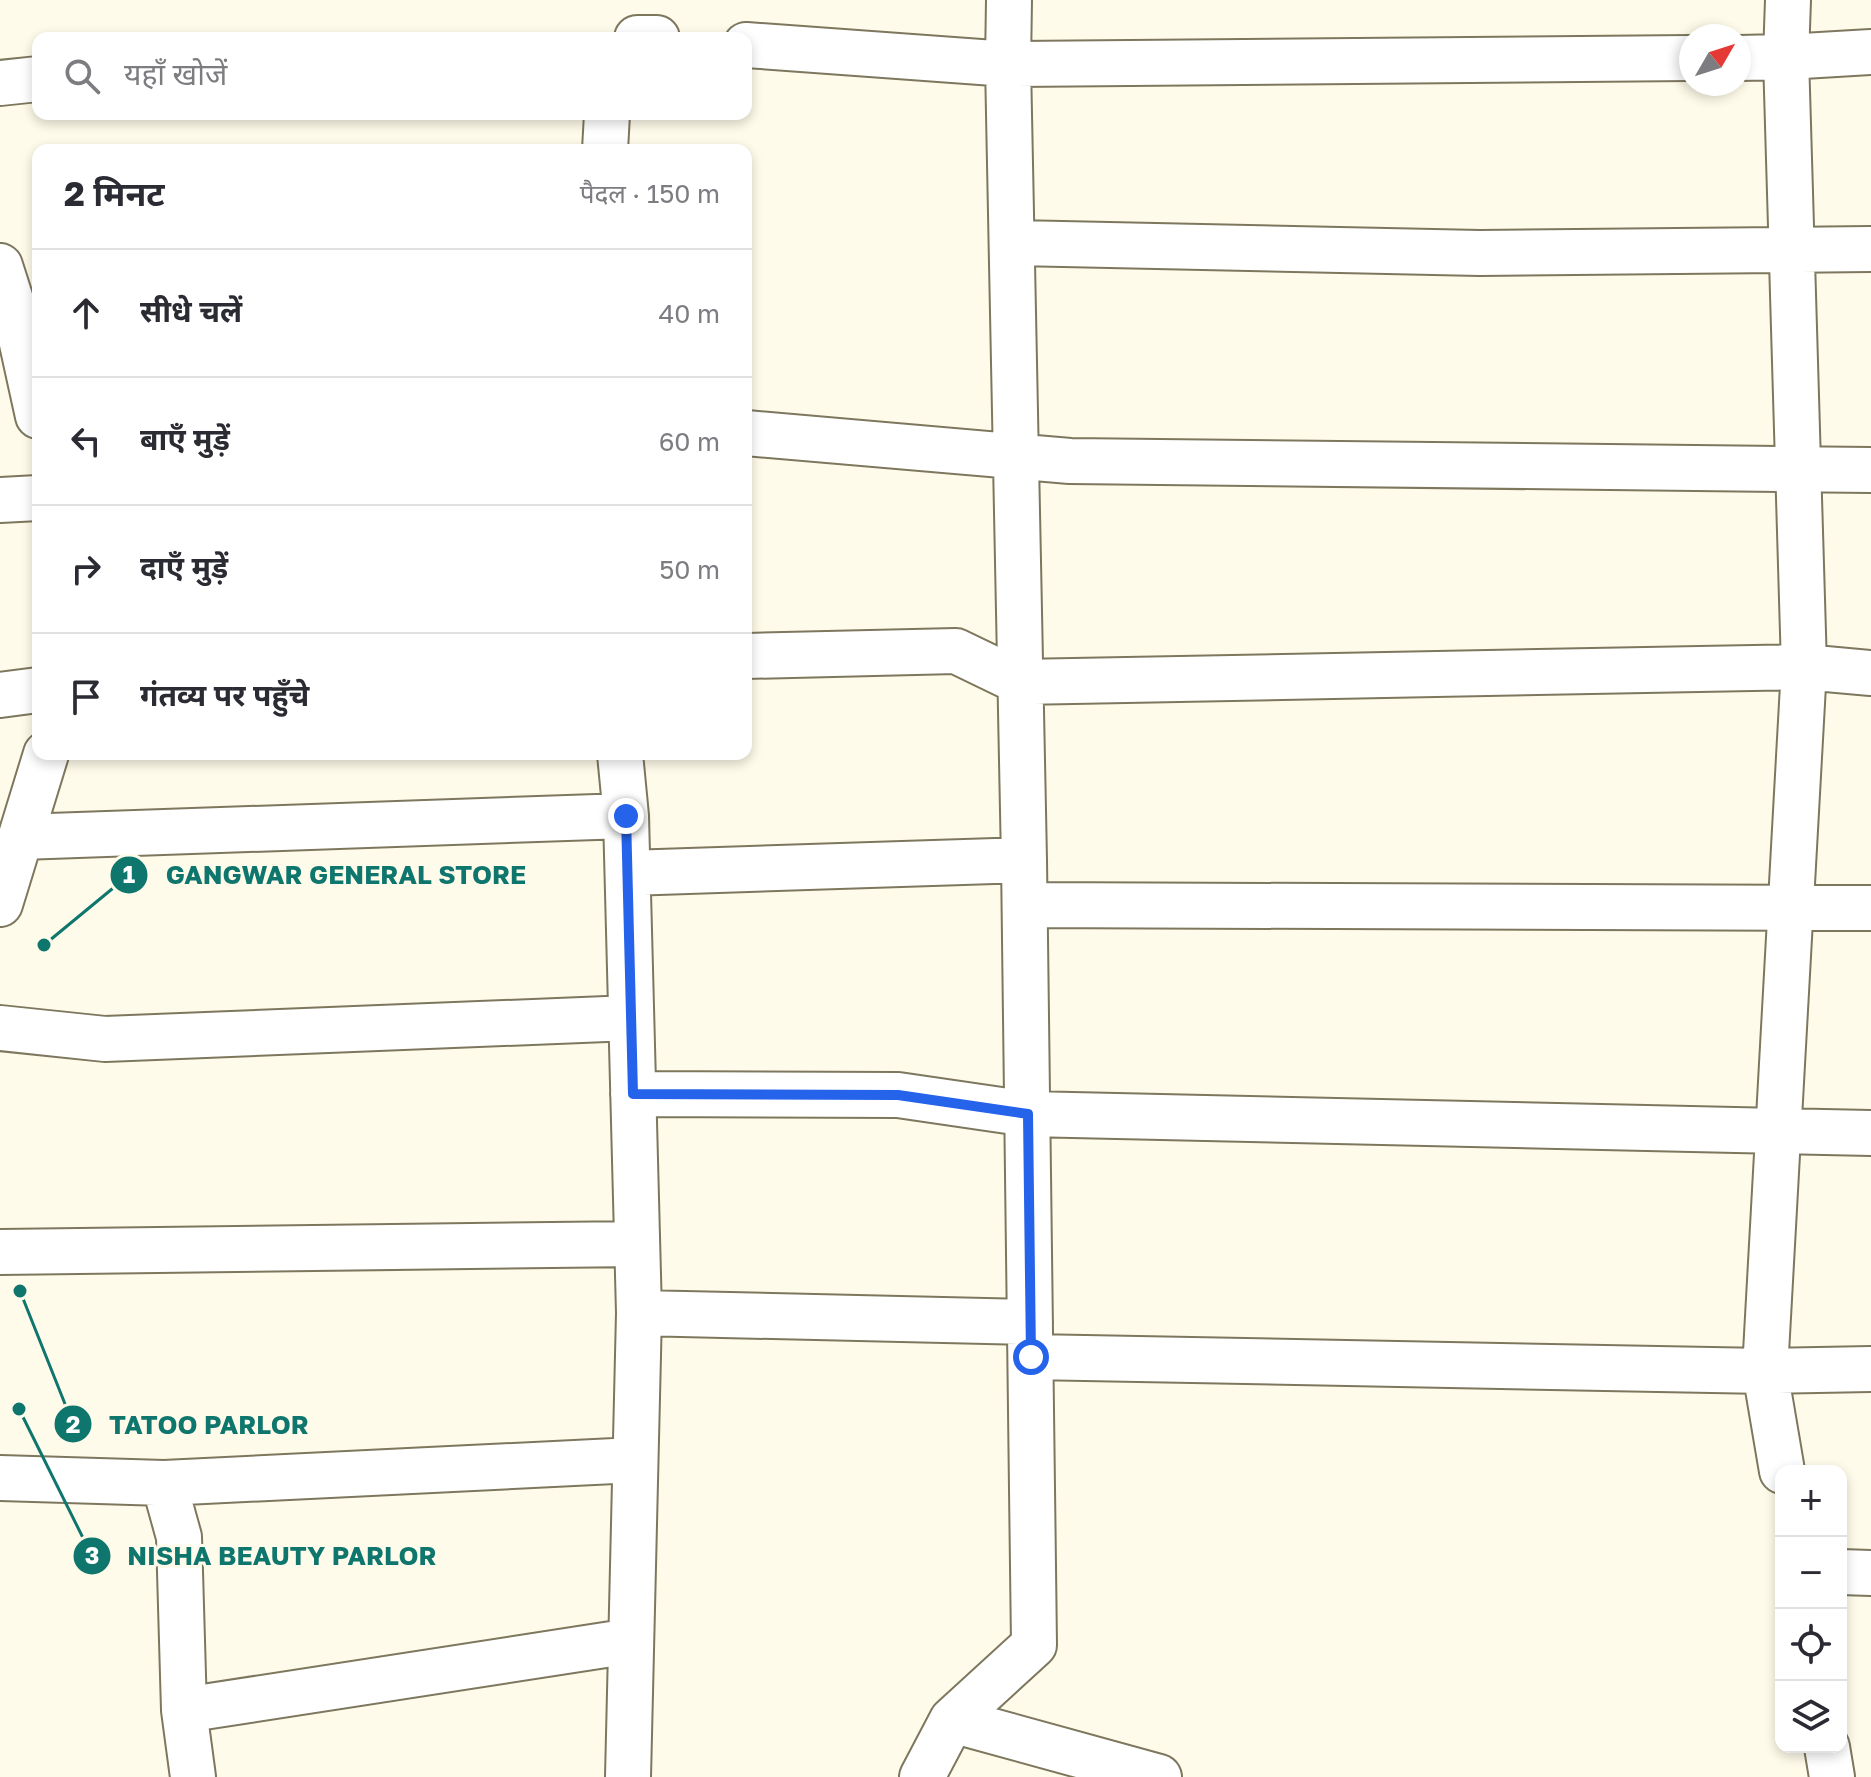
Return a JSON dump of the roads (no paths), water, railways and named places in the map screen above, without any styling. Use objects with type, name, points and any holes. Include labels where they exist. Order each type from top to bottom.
[{"type":"street","points":[[922,1777],[952,1720],[1034,1645],[1009,0]]},
{"type":"street","points":[[1781,1465],[1765,1371],[1804,667],[1786,57],[1788,0]]},
{"type":"street","points":[[752,45],[1008,64],[1679,58]]},
{"type":"street","points":[[1751,58],[1871,52]]},
{"type":"street","points":[[0,83],[32,80]]},
{"type":"street","points":[[605,144],[607,120]]},
{"type":"street","points":[[1012,243],[1480,253],[1871,249]]},
{"type":"street","points":[[0,266],[27,316],[32,361]]},
{"type":"street","points":[[752,433],[1070,461],[1871,470]]},
{"type":"street","points":[[0,500],[32,498]]},
{"type":"street","points":[[752,656],[956,651],[1020,682],[1804,667],[1871,673]]},
{"type":"street","points":[[0,695],[32,691]]},
{"type":"street","points":[[0,904],[44,760]]},
{"type":"street","points":[[621,760],[628,873],[639,1313],[628,1777]]},
{"type":"street","points":[[21,837],[626,816]]},
{"type":"street","points":[[628,873],[1024,860]]},
{"type":"street","points":[[1025,905],[1871,908]]},
{"type":"street","points":[[0,1028],[105,1039],[631,1018]]},
{"type":"street","points":[[633,1094],[898,1095],[1028,1114],[1871,1133]]},
{"type":"street","points":[[0,1252],[637,1244]]},
{"type":"street","points":[[639,1313],[1031,1339],[1765,1371],[1871,1369]]},
{"type":"street","points":[[0,1478],[164,1483],[635,1460]]},
{"type":"street","points":[[164,1483],[179,1537],[184,1710],[193,1777]]},
{"type":"street","points":[[1847,1572],[1871,1573]]},
{"type":"street","points":[[184,1710],[631,1641]]},
{"type":"street","points":[[952,1720],[1159,1777]]},
{"type":"street","points":[[1828,1753],[1832,1777]]},
{"type":"place","name":"GANGWAR GENERAL STORE","points":[[44,945]]},
{"type":"place","name":"TATOO PARLOR","points":[[20,1291]]},
{"type":"place","name":"NISHA BEAUTY PARLOR","points":[[19,1409]]}]
